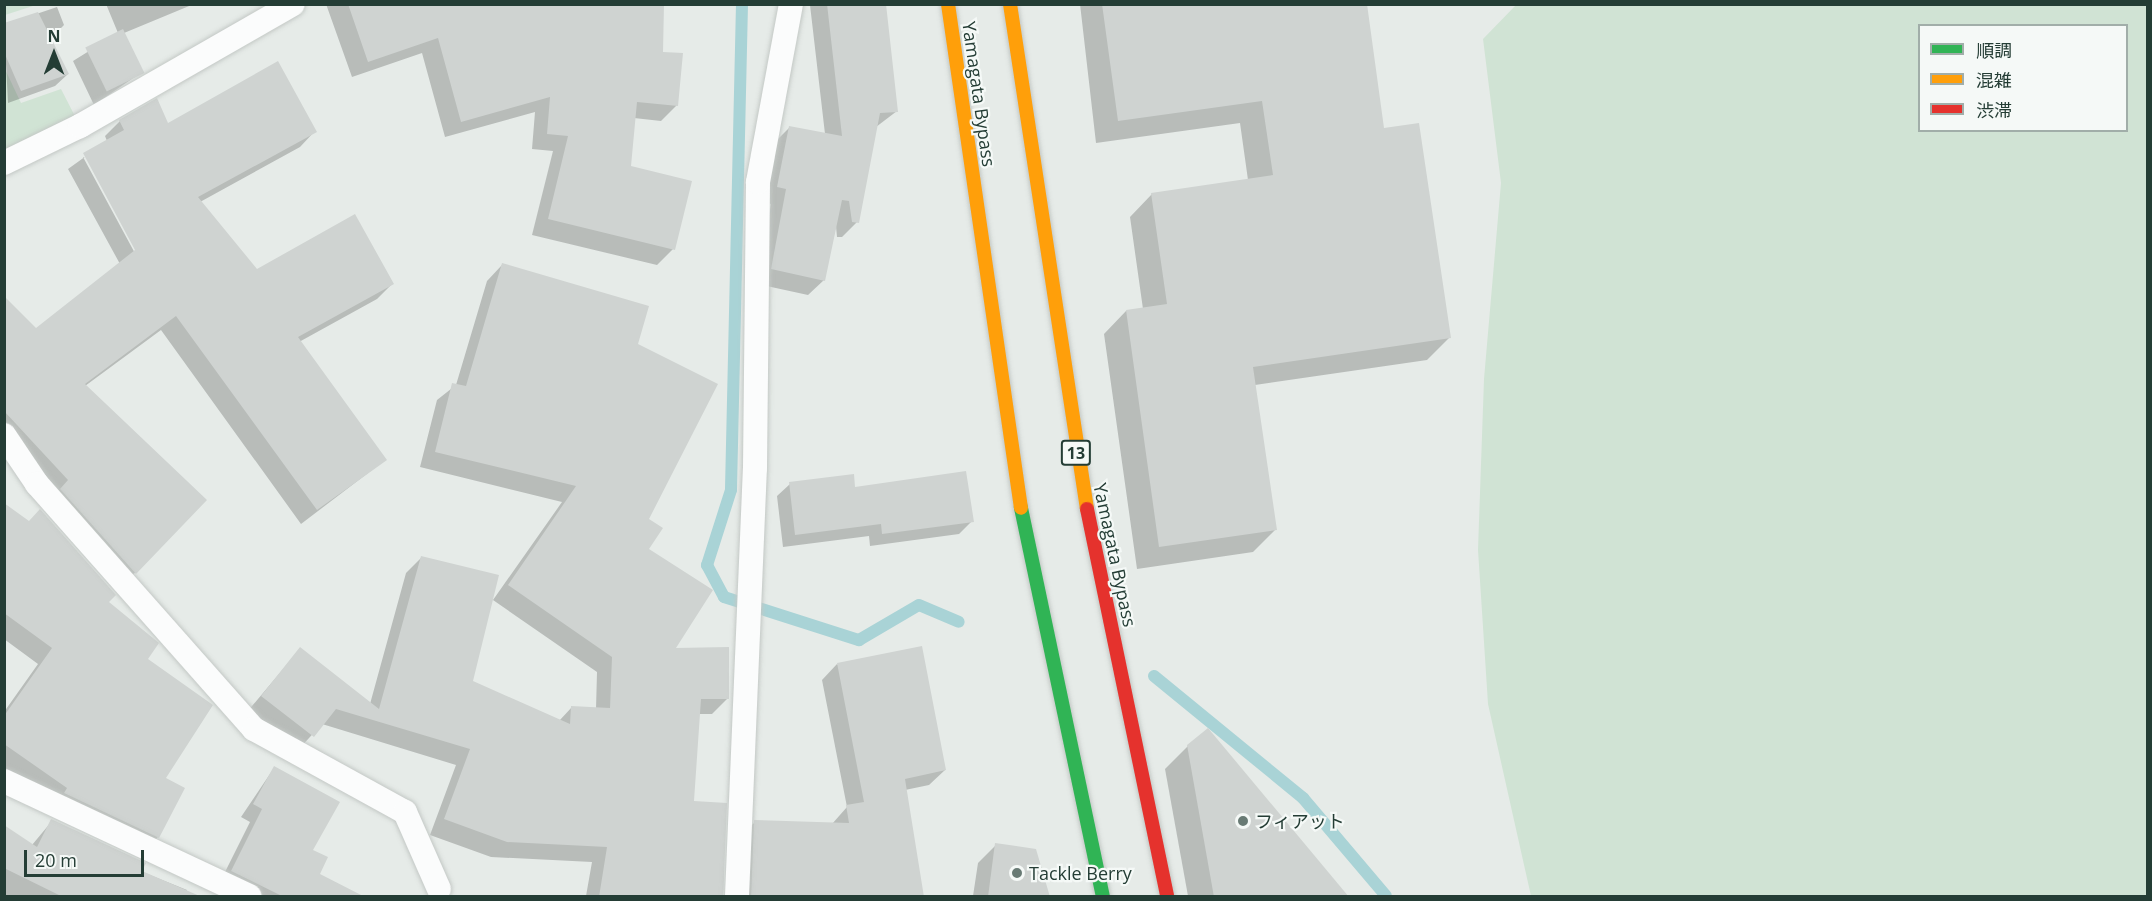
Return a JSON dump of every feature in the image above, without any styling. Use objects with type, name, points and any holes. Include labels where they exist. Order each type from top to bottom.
[{"type":"highway","name":"Yamagata Bypass","points":[[948,4],[1018,493],[1103,897]]},
{"type":"highway","name":"Yamagata Bypass","points":[[1010,4],[1081,482],[1167,897]]},
{"type":"lane","points":[[4,163],[120,104],[293,4]]},
{"type":"lane","points":[[737,897],[751,566],[758,182],[791,4]]},
{"type":"lane","points":[[4,435],[37,484],[254,729],[405,812],[439,889]]},
{"type":"lane","points":[[4,781],[249,897]]},
{"type":"green space","points":[[5,4],[36,4],[36,5],[5,15]]},
{"type":"green space","points":[[1516,5],[2147,5],[2147,896],[1531,896],[1488,704],[1478,550],[1484,379],[1501,183],[1483,39]]},
{"type":"green space","points":[[4,67],[21,103],[61,89],[80,126],[5,163]]},
{"type":"building","points":[[348,4],[664,4],[663,52],[683,53],[678,106],[637,102],[631,166],[692,181],[675,250],[548,219],[568,136],[547,134],[550,97],[461,122],[438,38],[368,62]]},
{"type":"building","points":[[827,4],[886,4],[898,112],[880,113],[859,223],[852,222],[849,201],[842,200],[825,281],[771,269],[786,189],[777,187],[789,126],[842,136]]},
{"type":"building","points":[[1102,4],[1367,4],[1384,128],[1419,123],[1451,338],[1253,367],[1277,530],[1159,547],[1126,310],[1167,304],[1151,193],[1273,175],[1262,101],[1118,121]]},
{"type":"building","points":[[38,12],[69,74],[21,91],[4,52],[4,23]]},
{"type":"building","points":[[123,29],[144,73],[107,91],[85,47]]},
{"type":"building","points":[[278,61],[317,132],[198,197],[257,269],[355,214],[394,284],[298,337],[387,460],[317,510],[176,316],[85,384],[207,500],[136,574],[60,489],[68,480],[4,411],[4,296],[36,328],[135,250],[83,153],[124,130],[119,120],[157,98],[168,123]]},
{"type":"building","points":[[502,263],[649,306],[638,344],[718,384],[649,519],[663,528],[649,549],[713,590],[676,648],[729,647],[729,699],[701,699],[694,801],[727,803],[723,897],[599,897],[607,847],[507,842],[444,819],[470,749],[336,709],[314,737],[261,696],[300,647],[379,709],[421,556],[499,575],[473,681],[570,724],[571,706],[610,708],[612,657],[508,585],[576,486],[435,452],[452,383],[466,386]]},
{"type":"building","points":[[966,471],[974,522],[882,534],[881,524],[795,535],[789,482],[854,474],[855,487]]},
{"type":"building","points":[[4,503],[29,521],[40,509],[116,595],[109,602],[159,643],[148,659],[213,705],[166,778],[185,788],[159,838],[64,793],[67,788],[4,744],[4,716],[52,648],[4,613]]},
{"type":"building","points":[[922,646],[946,770],[905,779],[924,897],[751,897],[754,820],[849,823],[846,805],[864,802],[837,663]]},
{"type":"building","name":"フィアット","points":[[1208,728],[1349,897],[1214,897],[1187,745]]},
{"type":"building","points":[[274,766],[340,802],[313,850],[328,857],[320,874],[365,897],[284,897],[231,871],[262,809],[253,804]]},
{"type":"building","points":[[51,819],[146,863],[142,871],[202,897],[63,897],[4,868],[4,825],[37,847]]},
{"type":"building","name":"Tackle Berry","points":[[995,843],[1036,849],[1050,897],[988,897]]},
{"type":"waterway","points":[[742,4],[731,490],[707,565],[724,597],[859,640],[919,605],[959,622]]},
{"type":"waterway","points":[[1154,676],[1303,798],[1386,896]]},
{"type":"traffic: fast","points":[[1021,508],[1103,896]]},
{"type":"traffic: slow","points":[[948,4],[1021,508]]},
{"type":"traffic: slow","points":[[1010,4],[1087,509]]},
{"type":"traffic: jam","points":[[1087,509],[1167,896]]},
{"type":"place","name":"フィアット","points":[[1243,821]]},
{"type":"place","name":"Tackle Berry","points":[[1017,873]]}]
